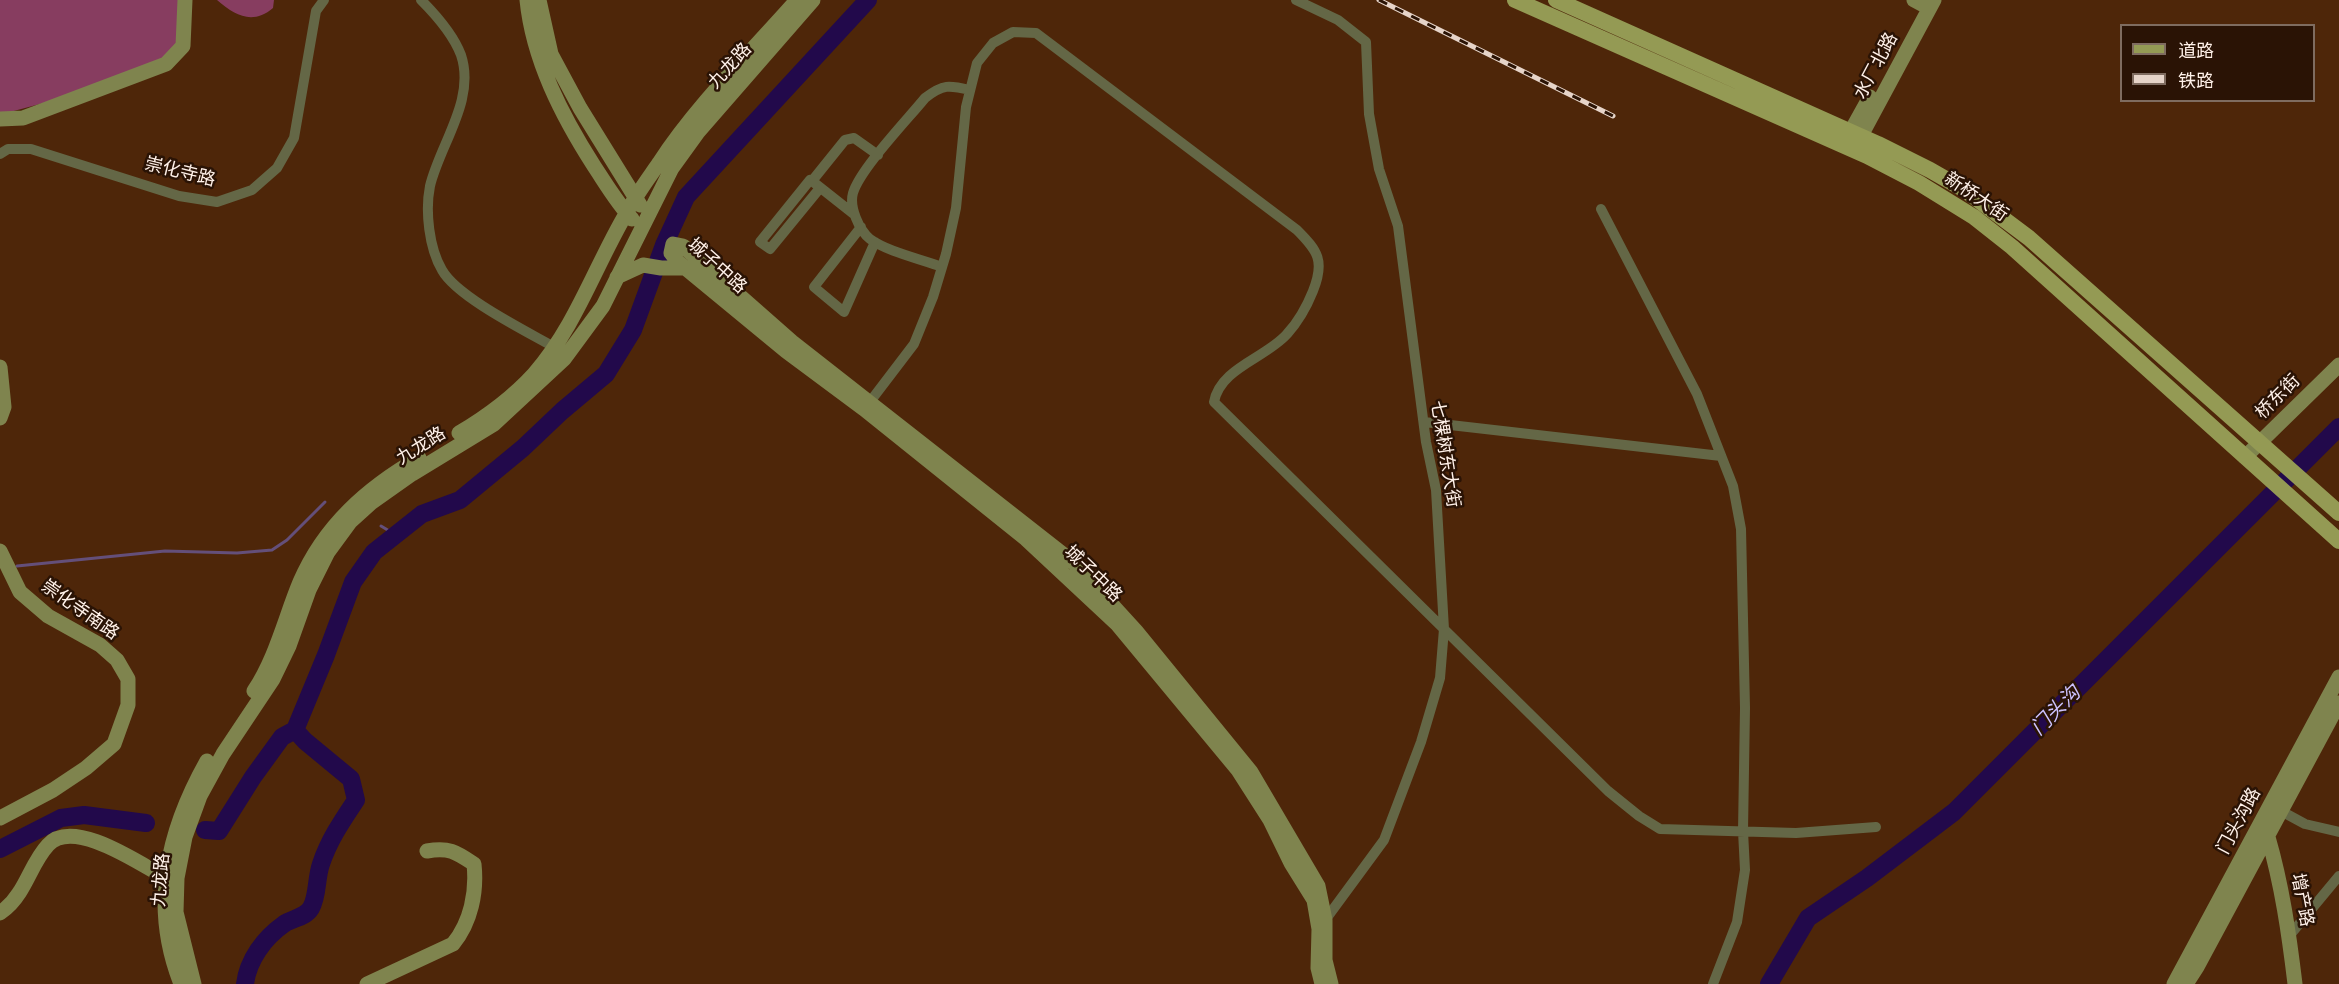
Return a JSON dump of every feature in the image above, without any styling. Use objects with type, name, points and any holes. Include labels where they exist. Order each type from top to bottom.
[{"type":"main road","points":[[0,119],[23,118],[166,64],[183,46],[185,0]]},
{"type":"main road","points":[[527,0],[536,47],[574,135],[626,213],[641,228]]},
{"type":"main road","points":[[539,0],[551,54],[635,199],[648,214]]},
{"type":"main road","name":"九龙路","points":[[181,984],[168,938],[166,878],[170,850],[180,814],[195,782],[262,678],[310,559],[324,537],[342,516],[369,491],[395,471],[470,426],[504,402],[534,374],[554,347],[589,290],[626,213],[660,160],[711,96],[797,0]]},
{"type":"main road","name":"九龙路","points":[[194,984],[176,912],[177,878],[185,837],[200,796],[223,754],[273,679],[289,646],[309,590],[328,552],[350,522],[371,503],[412,474],[494,423],[564,359],[603,306],[672,168],[698,132],[813,0]]},
{"type":"main road","name":"新桥大街","points":[[1515,0],[1851,142],[1930,170],[1965,190],[2056,261],[2339,513]]},
{"type":"main road","name":"新桥大街","points":[[1556,0],[1851,142],[1984,225],[2044,274],[2339,541]]},
{"type":"main road","name":"水厂北路","points":[[1851,142],[1925,2]]},
{"type":"main road","name":"城子中路","points":[[867,405],[786,351],[686,268],[671,253],[673,244],[683,246],[792,342],[1026,538],[1074,581],[1131,640],[1238,770],[1270,820],[1291,863],[1314,900],[1322,924],[1325,960],[1331,984]]},
{"type":"main road","points":[[617,277],[643,266],[686,268]]},
{"type":"main road","name":"桥东街","points":[[2245,457],[2339,365]]},
{"type":"main road","points":[[0,366],[4,407],[0,418]]},
{"type":"main road","name":"崇化寺南路","points":[[0,551],[20,592],[48,616],[100,645],[117,660],[128,679],[128,705],[114,744],[86,768],[53,790],[0,818]]},
{"type":"main road","name":"门头沟路","points":[[2186,984],[2197,967],[2339,677]]},
{"type":"main road","name":"门头沟路","points":[[2174,984],[2262,834],[2281,811],[2339,703]]},
{"type":"main road","name":"增产路","points":[[2262,834],[2275,861],[2290,935],[2295,984]]},
{"type":"main road","points":[[0,913],[18,895],[48,844],[60,837],[80,835],[119,852],[166,878]]},
{"type":"main road","points":[[367,984],[453,944],[461,934],[469,915],[476,882],[474,864],[458,853],[442,849],[427,851]]},
{"type":"main road","name":"城子中路","points":[[1322,924],[1318,968],[1322,984]]},
{"type":"street","name":"崇化寺路","points":[[0,154],[8,149],[31,149],[179,196],[218,202],[252,190],[277,168],[294,138],[316,11],[324,0]]},
{"type":"street","points":[[421,0],[441,20],[461,56],[464,86],[453,125],[430,187],[428,235],[442,271],[462,292],[554,347]]},
{"type":"street","name":"七棵树东大街","points":[[1296,0],[1338,20],[1366,42],[1369,114],[1378,169],[1398,226],[1424,422],[1436,490],[1444,629],[1440,678],[1421,742],[1384,840],[1322,924]]},
{"type":"street","points":[[867,405],[914,344],[933,297],[956,208],[966,107],[977,63],[993,43],[1013,32],[1036,33],[1297,230],[1315,249],[1320,274],[1307,307],[1287,335],[1262,355],[1228,376],[1216,390],[1214,402],[1608,791],[1639,816],[1660,829],[1796,833],[1876,827]]},
{"type":"street","points":[[838,202],[925,98],[936,89],[950,85],[970,90]]},
{"type":"street","points":[[855,215],[816,184],[810,180],[760,242],[770,249],[816,184],[845,140],[854,138],[878,155]]},
{"type":"street","points":[[864,173],[852,194],[855,215],[868,238],[942,267]]},
{"type":"street","points":[[1601,209],[1697,394],[1733,486],[1741,529],[1745,708],[1743,831],[1745,870],[1737,922],[1713,984]]},
{"type":"street","points":[[861,227],[814,287],[844,312],[875,242]]},
{"type":"street","points":[[1424,422],[1721,456]]},
{"type":"street","points":[[2281,811],[2305,824],[2339,832]]},
{"type":"street","points":[[2290,935],[2339,876]]},
{"type":"shaded area","points":[[0,0],[188,0],[190,26],[152,74],[0,113]]},
{"type":"shaded area","points":[[217,0],[274,0],[273,8],[266,13],[251,17],[237,14]]},
{"type":"waterway","points":[[205,830],[219,831],[253,777],[282,737],[295,730],[353,582],[374,552],[422,514],[460,500],[606,374],[633,330],[664,245],[686,197],[868,0]]},
{"type":"waterway","name":"门头沟","points":[[1769,984],[1808,918],[1867,878],[1954,812],[2339,427]]},
{"type":"waterway","points":[[17,566],[165,551],[237,553],[272,550],[287,540],[325,502]]},
{"type":"waterway","points":[[381,526],[396,535]]},
{"type":"waterway","points":[[245,984],[253,958],[270,936],[284,924],[305,914],[311,908],[324,855],[356,800],[351,779],[295,730]]},
{"type":"waterway","points":[[0,849],[61,818],[84,815],[146,823]]},
{"type":"railway","points":[[1379,0],[1613,116]]}]
